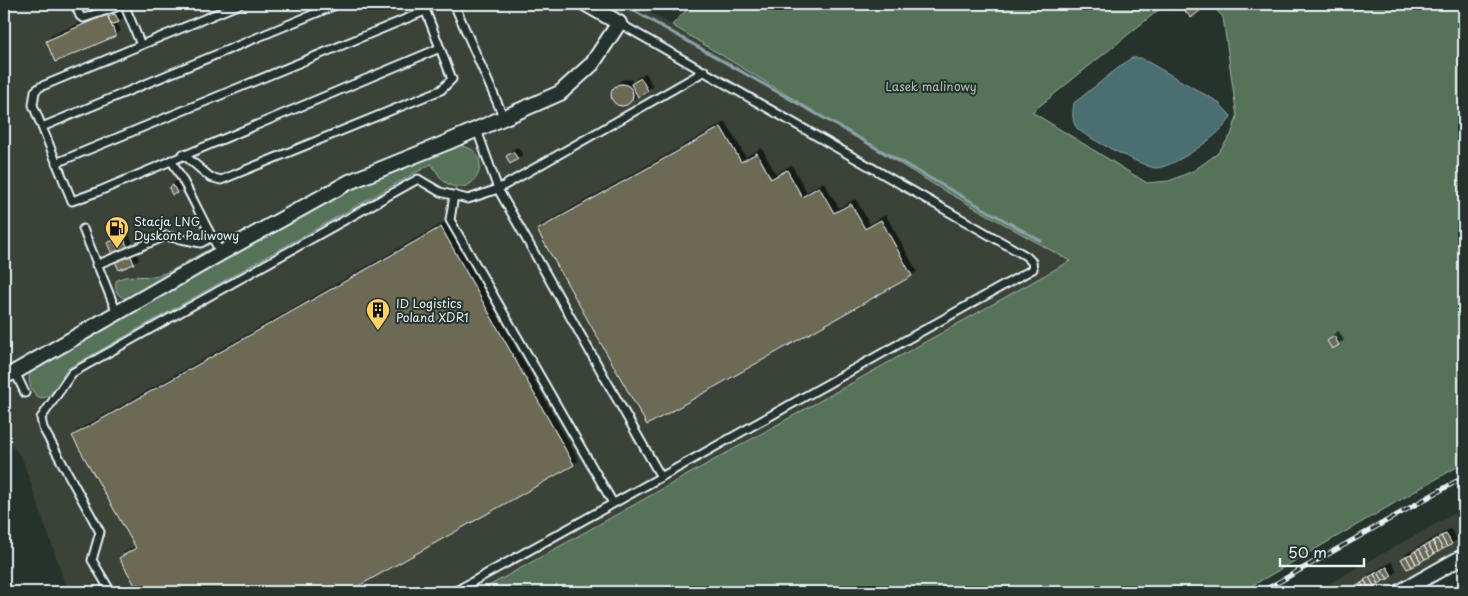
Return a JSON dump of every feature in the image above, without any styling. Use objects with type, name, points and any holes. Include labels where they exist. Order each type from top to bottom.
[{"type":"street","points":[[10,374],[349,182],[477,130],[560,93],[592,64],[619,23],[586,4]]},
{"type":"street","points":[[1400,592],[1464,556]]},
{"type":"lane","points":[[75,4],[80,16],[84,18],[124,4],[141,45]]},
{"type":"lane","points":[[240,4],[40,87],[35,91],[33,105],[72,201],[440,48]]},
{"type":"lane","points":[[42,128],[338,4]]},
{"type":"lane","points":[[454,4],[504,118]]},
{"type":"lane","points":[[56,163],[424,7],[452,79],[441,90],[222,180],[210,177],[183,154]]},
{"type":"lane","points":[[454,592],[1033,269],[1032,262],[1026,256],[619,23]]},
{"type":"lane","points":[[111,592],[92,560],[100,532],[43,428],[41,418],[72,373],[418,179],[440,192],[468,199],[498,190],[705,72]]},
{"type":"lane","points":[[477,130],[498,190],[660,477]]},
{"type":"lane","points":[[171,160],[185,181],[198,211],[221,253]]},
{"type":"lane","points":[[454,195],[450,220],[613,503]]},
{"type":"lane","points":[[82,229],[117,313]]},
{"type":"lane","points":[[96,265],[166,236],[201,243],[212,237]]},
{"type":"lane","points":[[10,374],[25,393]]},
{"type":"shaded area","points":[[4,4],[633,4],[672,25],[938,187],[1071,261],[478,592],[68,592],[22,458],[4,436]]},
{"type":"shaded area","points":[[1464,508],[1464,547],[1386,592],[1314,592]]},
{"type":"green space","name":"Lasek malinowy","points":[[692,4],[775,4],[782,8],[787,4],[1166,4],[1032,112],[1147,183],[1169,181],[1193,171],[1217,154],[1231,135],[1237,117],[1223,17],[1210,4],[1464,4],[1464,463],[1241,592],[478,592],[1070,261],[938,187],[672,25]]},
{"type":"green space","points":[[455,145],[469,148],[477,155],[480,164],[478,173],[473,181],[466,186],[456,187],[445,182],[431,164],[67,369],[49,395],[45,397],[37,396],[31,388],[29,378],[35,368],[179,284],[339,194]]},
{"type":"green space","points":[[206,251],[206,254],[130,299],[120,296],[117,292],[116,281],[120,279],[129,276],[160,275]]},
{"type":"water","points":[[1132,58],[1141,58],[1218,102],[1231,116],[1227,123],[1198,148],[1173,163],[1155,168],[1114,150],[1081,132],[1074,122],[1074,103]]},
{"type":"building","points":[[670,4],[677,4],[674,11],[668,8]]},
{"type":"building","points":[[1191,4],[1207,5],[1191,18],[1184,10]]},
{"type":"building","points":[[107,14],[116,36],[55,62],[46,41]]},
{"type":"building","points":[[115,14],[119,22],[111,25],[108,17]]},
{"type":"building","points":[[641,78],[648,91],[638,97],[631,84]]},
{"type":"building","points":[[622,84],[632,91],[633,95],[626,105],[622,106],[612,99],[611,95],[618,85]]},
{"type":"building","points":[[721,127],[741,162],[757,153],[771,179],[787,170],[802,197],[819,187],[834,213],[851,204],[865,229],[881,220],[912,276],[647,425],[537,230]]},
{"type":"building","points":[[513,152],[518,159],[510,164],[506,156]]},
{"type":"building","points":[[173,185],[177,193],[172,195],[169,188]]},
{"type":"building","name":"ID Logistics Poland XDR1","points":[[441,227],[574,465],[348,592],[139,592],[119,558],[136,548],[72,436]]},
{"type":"building","points":[[123,236],[134,264],[119,270],[107,243]]},
{"type":"building","points":[[1334,336],[1339,345],[1332,349],[1327,341]]},
{"type":"building","points":[[1446,534],[1452,544],[1447,547],[1441,536]]},
{"type":"building","points":[[1441,536],[1447,547],[1443,549],[1437,539]]},
{"type":"building","points":[[1437,539],[1443,549],[1438,552],[1433,541]]},
{"type":"building","points":[[1433,541],[1438,552],[1434,554],[1428,544]]},
{"type":"building","points":[[1428,544],[1434,554],[1430,557],[1424,546]]},
{"type":"building","points":[[1424,546],[1430,557],[1425,559],[1419,549]]},
{"type":"building","points":[[1419,549],[1425,559],[1421,562],[1415,551]]},
{"type":"building","points":[[1415,551],[1421,562],[1416,564],[1411,554]]},
{"type":"building","points":[[1411,554],[1416,564],[1412,567],[1406,556]]},
{"type":"building","points":[[1406,556],[1412,567],[1407,569],[1401,559]]},
{"type":"building","points":[[1387,567],[1392,576],[1388,579],[1382,570]]},
{"type":"building","points":[[1382,570],[1388,579],[1383,581],[1378,572]]},
{"type":"building","points":[[1378,572],[1383,581],[1379,584],[1374,574]]},
{"type":"building","points":[[1374,574],[1379,584],[1374,586],[1369,577]]},
{"type":"building","points":[[1369,577],[1374,586],[1370,589],[1364,580]]},
{"type":"building","points":[[1365,581],[1370,590],[1367,592],[1361,583]]},
{"type":"building","points":[[1361,583],[1366,592],[1360,592],[1357,586]]},
{"type":"waterway","points":[[622,4],[1041,241]]},
{"type":"railway","points":[[1261,592],[1464,477]]},
{"type":"place","name":"Stacja LNG Dyskont Paliwowy","points":[[117,249]]},
{"type":"place","name":"ID Logistics Poland XDR1","points":[[378,331]]}]
